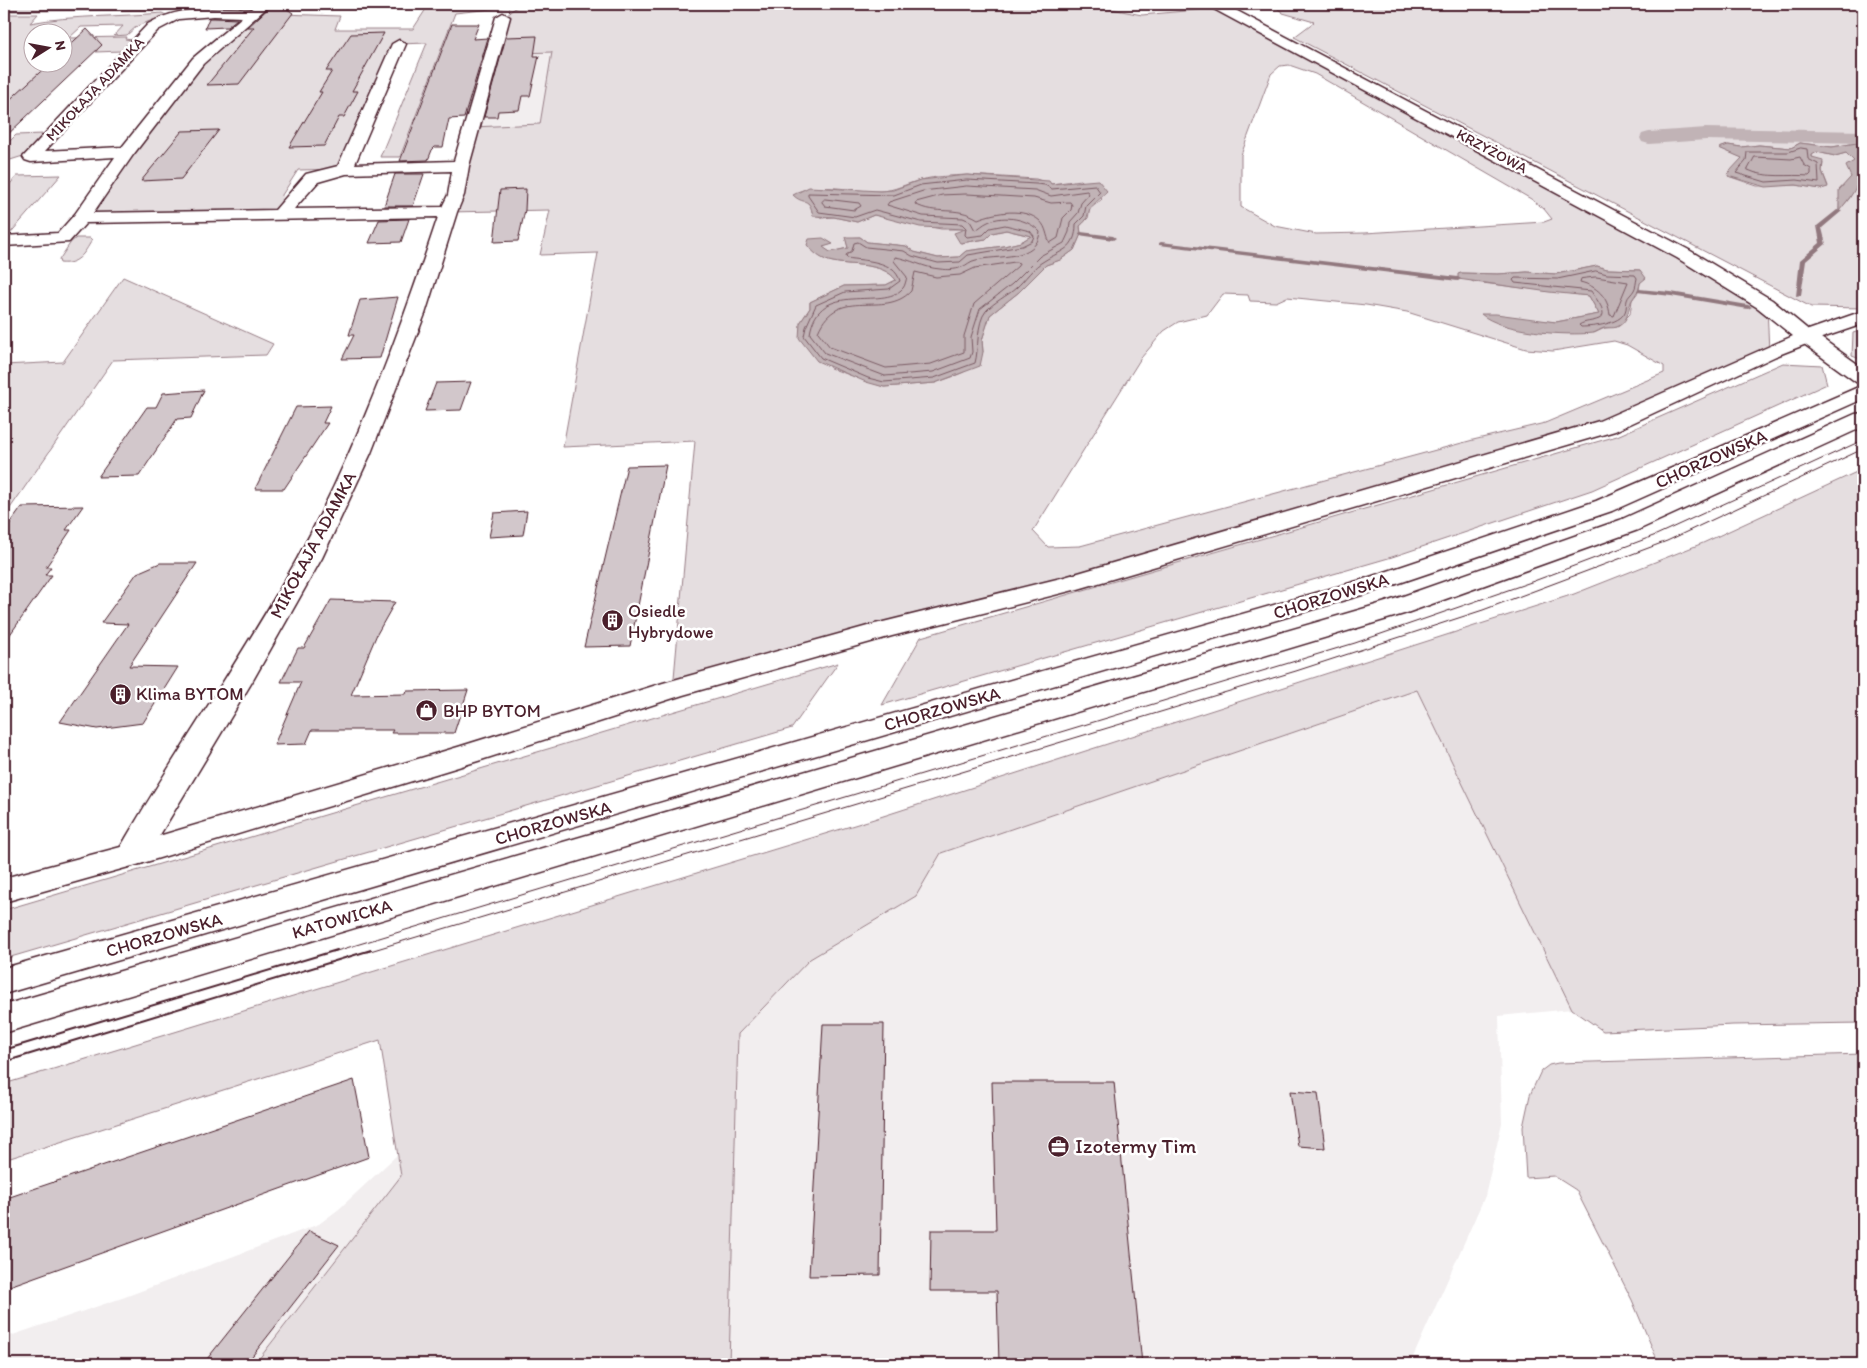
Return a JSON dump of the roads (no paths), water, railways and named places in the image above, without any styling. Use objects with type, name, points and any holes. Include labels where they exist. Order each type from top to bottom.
[{"type":"street","name":"KRZYŻOWA","points":[[1215,4],[1640,231],[1724,278],[1765,304],[1807,337]]},
{"type":"street","name":"MIKOŁAJA ADAMKA","points":[[127,152],[31,157],[153,27],[164,19],[202,8],[259,9]]},
{"type":"street","name":"MIKOŁAJA ADAMKA","points":[[4,242],[63,238],[81,218],[127,152],[198,61],[259,9]]},
{"type":"street","name":"MIKOŁAJA ADAMKA","points":[[132,855],[238,682],[314,549],[360,453],[415,314],[448,212],[456,195],[461,166],[503,17]]},
{"type":"street","points":[[345,169],[399,44]]},
{"type":"street","points":[[279,216],[312,178],[345,169],[461,166]]},
{"type":"street","points":[[81,218],[448,212]]},
{"type":"street","points":[[4,890],[132,855],[458,757],[673,689],[884,630],[1070,584],[1607,426],[1769,352],[1863,317]]},
{"type":"street","points":[[1807,337],[1863,378]]},
{"type":"street","name":"CHORZOWSKA","points":[[4,981],[1370,585],[1604,506],[1863,391]]},
{"type":"street","name":"CHORZOWSKA","points":[[680,819],[1395,608],[1629,525],[1863,419]]},
{"type":"street","name":"KATOWICKA","points":[[4,1019],[680,819]]},
{"type":"water","points":[[1863,142],[1859,180],[1852,194],[1839,211],[1839,190],[1851,177],[1846,166],[1854,161],[1846,153],[1835,156],[1817,152],[1812,155],[1812,157],[1823,160],[1822,171],[1828,187],[1821,189],[1796,185],[1766,187],[1728,176],[1729,172],[1742,158],[1719,148],[1728,145],[1741,147],[1759,145],[1791,148],[1800,143],[1832,147]]},
{"type":"water","points":[[967,175],[1049,181],[1051,184],[1098,180],[1107,191],[1092,207],[1086,220],[1080,226],[1081,234],[1074,250],[1060,260],[1046,265],[1019,292],[990,315],[982,340],[983,352],[980,366],[935,383],[884,387],[866,382],[817,361],[799,338],[800,323],[810,308],[810,302],[844,286],[886,285],[896,280],[890,274],[874,267],[837,263],[822,258],[807,245],[809,239],[823,238],[833,244],[823,247],[830,252],[848,248],[845,237],[860,237],[867,242],[906,246],[914,252],[938,258],[959,257],[966,251],[1004,246],[1021,242],[1031,236],[1006,230],[992,233],[986,239],[960,243],[954,233],[965,229],[920,227],[874,215],[857,222],[834,217],[813,216],[810,205],[793,195],[809,187],[893,190],[920,180]]},
{"type":"water","points":[[1597,266],[1607,269],[1640,270],[1646,278],[1640,283],[1623,323],[1617,327],[1604,328],[1593,333],[1567,334],[1518,329],[1490,320],[1481,314],[1496,314],[1556,322],[1599,314],[1589,296],[1458,279],[1458,274],[1461,273],[1498,274],[1527,272],[1556,274]]},
{"type":"waterway","points":[[1649,138],[1706,134],[1863,137]]},
{"type":"waterway","points":[[1798,295],[1803,260],[1823,244],[1819,227],[1839,211]]},
{"type":"waterway","points":[[1081,234],[1113,238]]},
{"type":"waterway","points":[[1161,244],[1458,279]]},
{"type":"waterway","points":[[1639,291],[1671,294],[1748,307]]},
{"type":"tram line","points":[[333,952],[1355,643],[1534,581],[1656,535],[1863,440]]},
{"type":"tram line","points":[[367,952],[1296,671],[1483,610],[1667,541],[1863,449]]},
{"type":"tram line","points":[[4,1050],[337,950]]},
{"type":"tram line","points":[[4,1062],[371,950]]},
{"type":"place","name":"Osiedle Hybrydowe","points":[[612,621]]},
{"type":"place","name":"Klima BYTOM","points":[[120,694]]},
{"type":"place","name":"BHP BYTOM","points":[[427,711]]},
{"type":"place","name":"Izotermy Tim","points":[[1059,1146]]}]
